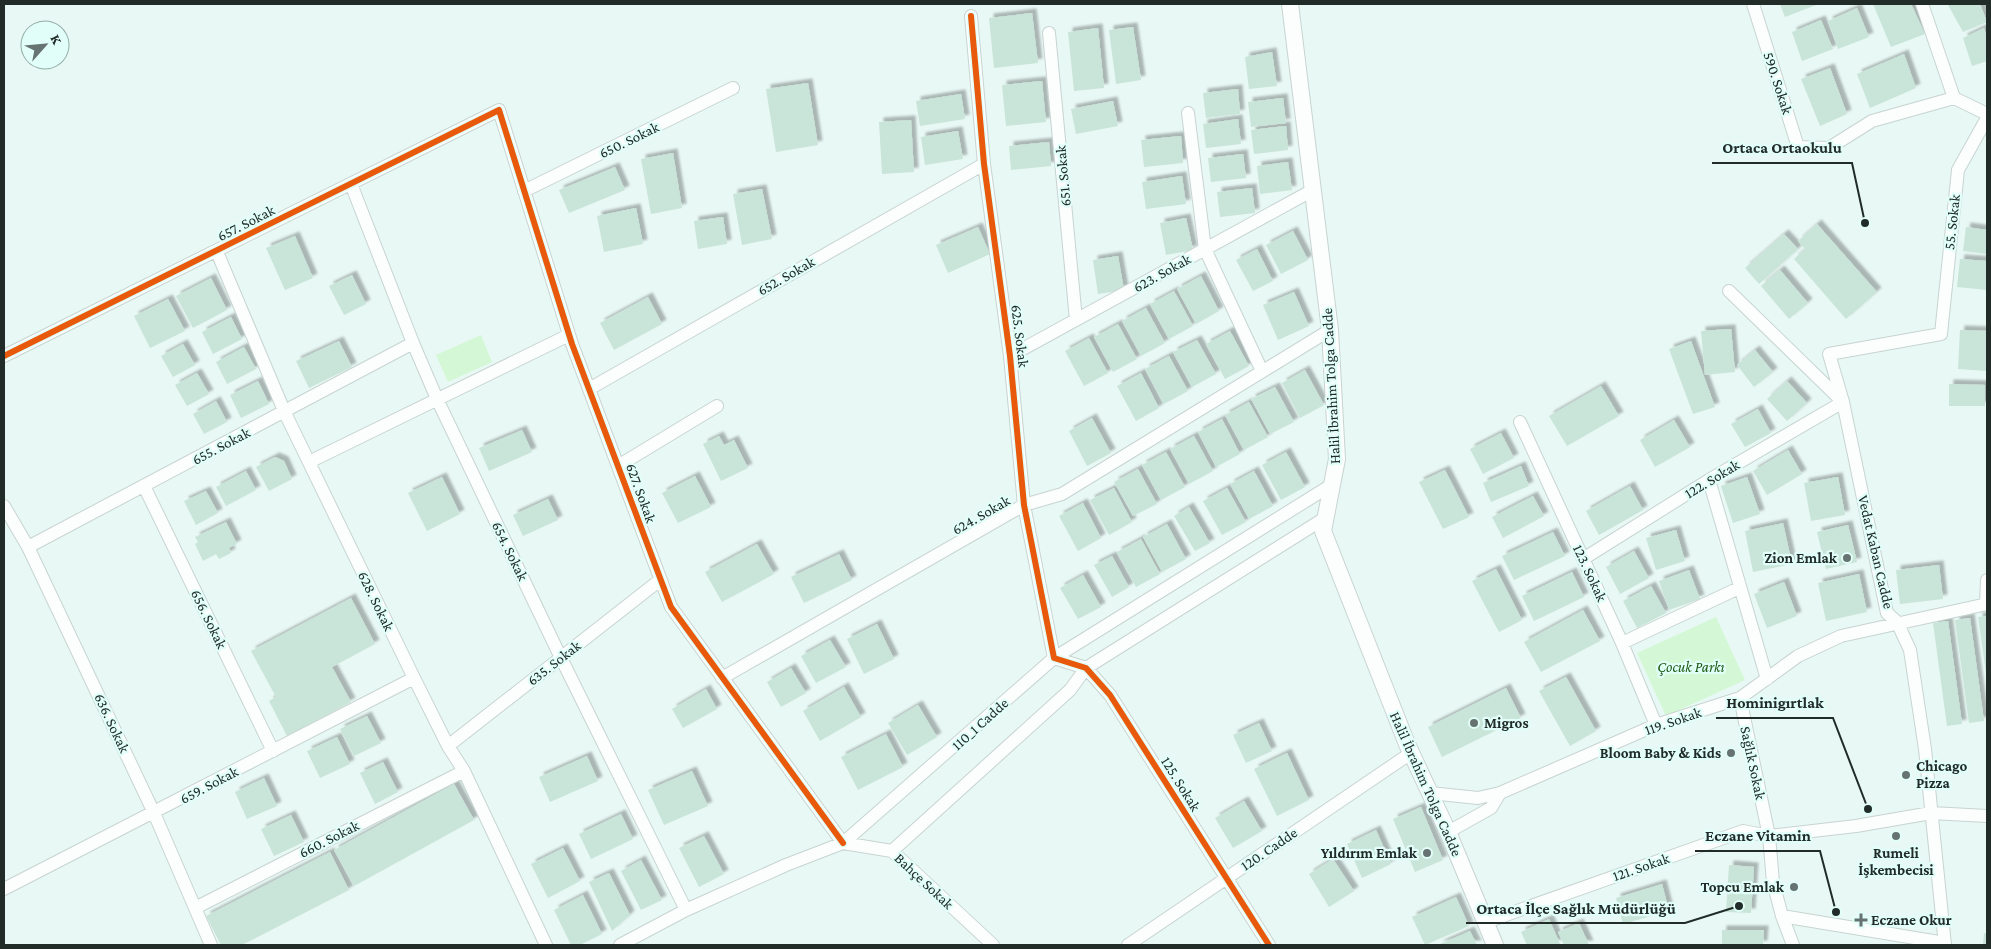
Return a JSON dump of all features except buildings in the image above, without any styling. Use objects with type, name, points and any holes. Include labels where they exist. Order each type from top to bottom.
[{"type":"street","name":"Halil İbrahim Tolga Cadde","points":[[1290,4],[1330,330],[1337,459],[1323,532],[1411,754],[1448,832],[1495,945]]},
{"type":"street","name":"590. Sokak","points":[[1753,4],[1798,147],[1829,148],[1872,121],[1954,98]]},
{"type":"street","points":[[1922,4],[1954,98],[1987,114]]},
{"type":"street","name":"625. Sokak","points":[[972,16],[984,164],[1010,356],[1024,505],[1054,658]]},
{"type":"street","name":"651. Sokak","points":[[1049,32],[1076,320]]},
{"type":"street","name":"650. Sokak","points":[[524,191],[733,88]]},
{"type":"street","name":"627. Sokak","points":[[499,110],[570,335],[671,606],[843,843]]},
{"type":"street","name":"657. Sokak","points":[[4,356],[217,252],[499,110]]},
{"type":"street","points":[[1188,112],[1205,249],[1262,371]]},
{"type":"street","name":"55. Sokak","points":[[1941,334],[1958,170],[1987,118]]},
{"type":"street","name":"652. Sokak","points":[[589,389],[984,164]]},
{"type":"street","name":"654. Sokak","points":[[351,184],[437,399],[561,658],[686,910]]},
{"type":"street","name":"623. Sokak","points":[[1010,356],[1313,190]]},
{"type":"street","name":"628. Sokak","points":[[217,252],[285,413],[308,462],[448,746],[464,771],[546,945]]},
{"type":"street","points":[[1729,291],[1843,402]]},
{"type":"street","name":"624. Sokak","points":[[722,678],[1024,505],[1062,494],[1330,330]]},
{"type":"street","name":"Vedat Kaban Cadde","points":[[1941,334],[1830,354],[1843,402],[1887,613],[1898,622],[1910,650],[1925,749],[1945,944]]},
{"type":"street","points":[[308,462],[570,335]]},
{"type":"street","name":"655. Sokak","points":[[28,547],[285,413],[413,343]]},
{"type":"street","name":"122. Sokak","points":[[1583,559],[1709,480],[1843,402]]},
{"type":"street","points":[[618,466],[718,406]]},
{"type":"street","name":"123. Sokak","points":[[1520,422],[1622,643],[1656,725]]},
{"type":"street","points":[[1709,480],[1767,679]]},
{"type":"street","name":"110_1 Cadde","points":[[620,945],[686,910],[786,865],[843,843],[1054,658],[1333,484]]},
{"type":"street","name":"656. Sokak","points":[[144,486],[273,751]]},
{"type":"street","name":"636. Sokak","points":[[4,506],[28,547],[154,814],[211,945]]},
{"type":"street","points":[[892,851],[1070,690],[1086,668],[1325,518]]},
{"type":"street","name":"635. Sokak","points":[[448,746],[660,580]]},
{"type":"street","points":[[1987,580],[1987,604]]},
{"type":"street","points":[[1622,643],[1739,588]]},
{"type":"street","name":"119. Sokak","points":[[1500,793],[1656,725],[1740,698],[1798,656],[1841,636],[1987,604]]},
{"type":"street","points":[[1054,658],[1086,668]]},
{"type":"street","name":"125. Sokak","points":[[1086,668],[1110,695],[1269,945]]},
{"type":"street","name":"659. Sokak","points":[[4,889],[154,814],[414,678]]},
{"type":"street","name":"Sağlık Sokak","points":[[1740,698],[1769,836],[1773,882],[1792,945]]},
{"type":"street","name":"120. Cadde","points":[[1128,945],[1411,754]]},
{"type":"street","name":"660. Sokak","points":[[195,908],[464,771]]},
{"type":"street","points":[[1430,793],[1478,798],[1500,793]]},
{"type":"street","points":[[1448,832],[1491,808],[1500,793]]},
{"type":"street","name":"121. Sokak","points":[[1486,922],[1744,831],[1769,836],[1856,826],[1931,813],[1987,816]]},
{"type":"street","name":"Bahçe Sokak","points":[[843,843],[892,851],[992,945]]},
{"type":"street","points":[[1782,916],[1945,944]]},
{"type":"green space","points":[[481,335],[492,362],[448,382],[436,355]]},
{"type":"green space","name":"Çocuk Parkı","points":[[1716,617],[1745,680],[1666,716],[1637,653]]},
{"type":"cycle path","points":[[971,16],[984,164],[1010,356],[1024,505],[1054,658],[1086,668],[1110,695],[1269,945]]},
{"type":"cycle path","points":[[4,356],[499,110],[572,344],[671,607],[843,843]]},
{"type":"place","name":"Ortaca Ortaokulu","points":[[1865,223]]},
{"type":"place","name":"Zion Emlak","points":[[1847,558]]},
{"type":"place","name":"Migros","points":[[1474,723]]},
{"type":"place","name":"Bloom Baby & Kids","points":[[1731,753]]},
{"type":"place","name":"Chicago Pizza","points":[[1906,775]]},
{"type":"place","name":"Hominigırtlak","points":[[1868,809]]},
{"type":"place","name":"Rumeli İşkembecisi","points":[[1896,836]]},
{"type":"place","name":"Yıldırım Emlak","points":[[1427,853]]},
{"type":"place","name":"Topcu Emlak","points":[[1794,887]]},
{"type":"place","name":"Ortaca İlçe Sağlık Müdürlüğü","points":[[1739,906]]},
{"type":"place","name":"Eczane Vitamin","points":[[1836,912]]},
{"type":"place","name":"Eczane Okur","points":[[1861,920]]}]
